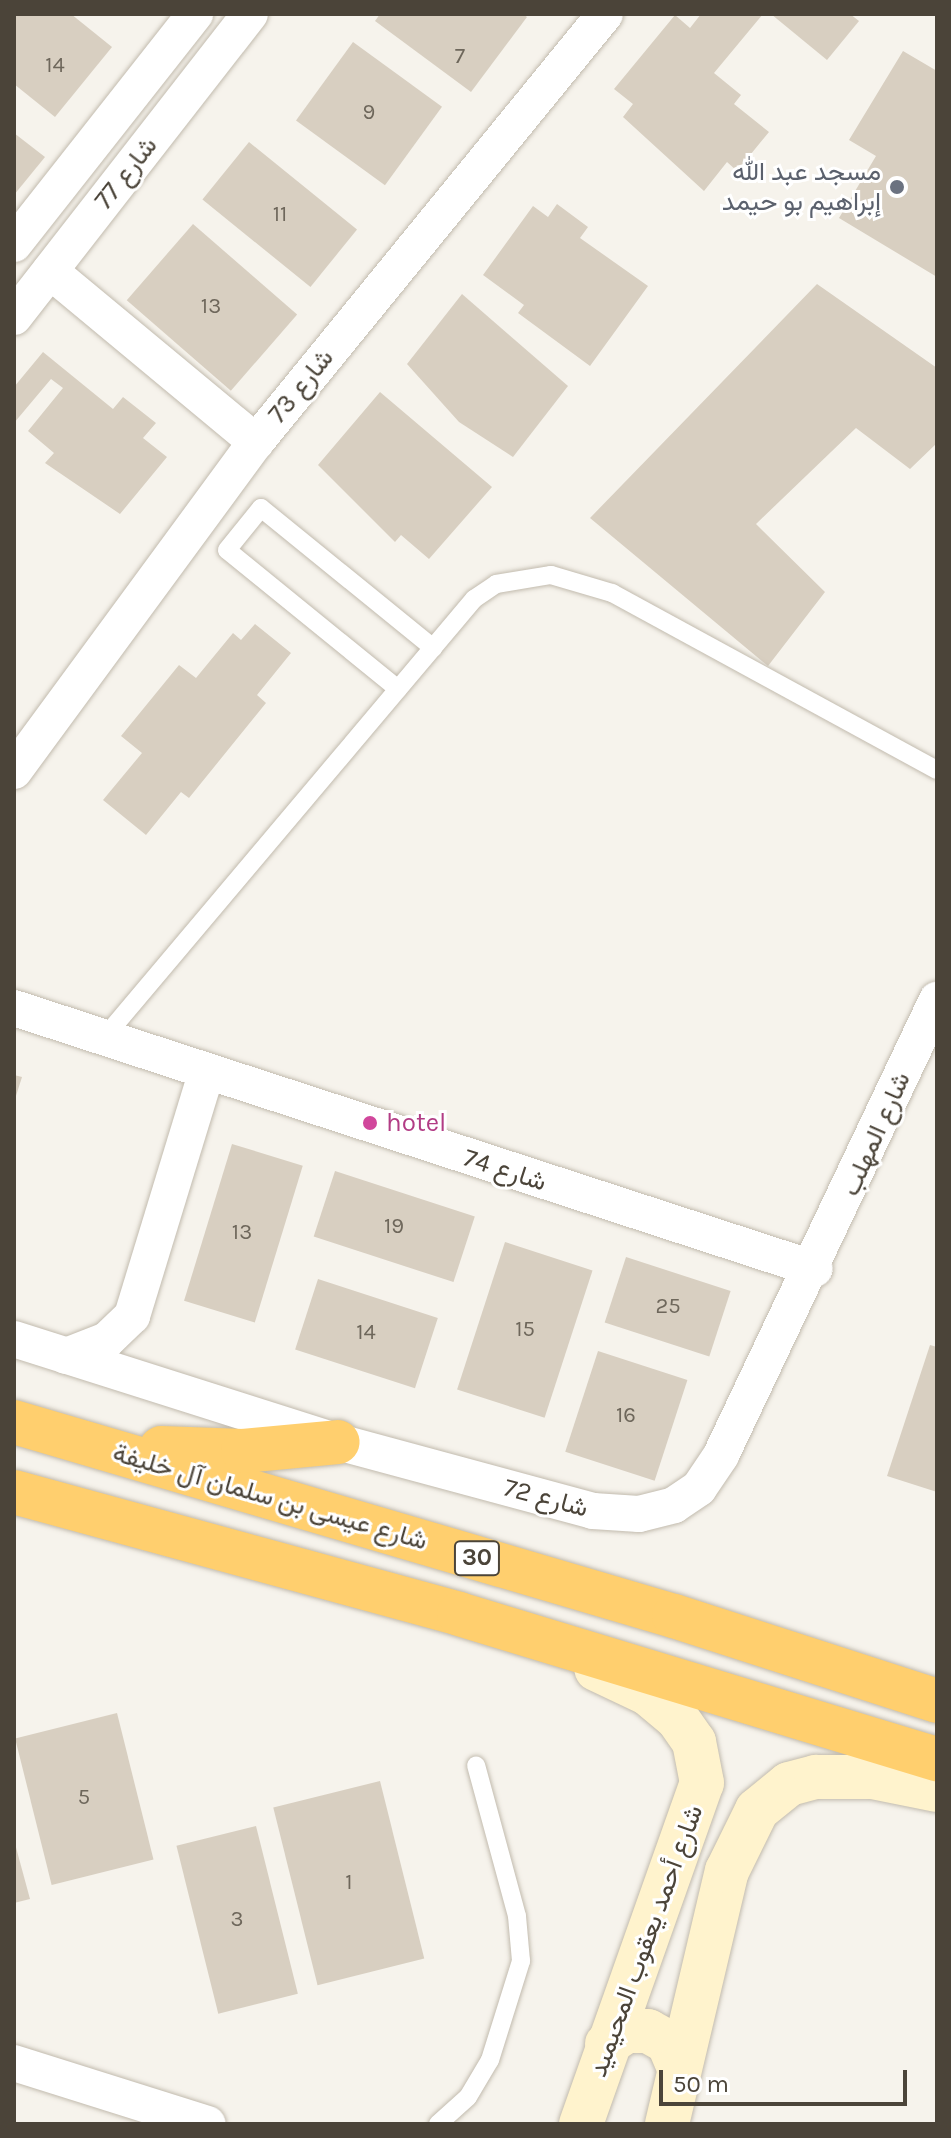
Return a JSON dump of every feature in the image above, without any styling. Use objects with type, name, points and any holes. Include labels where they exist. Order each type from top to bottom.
[{"type":"highway","name":"شارع عيسى بن سلمان آل خليفة","points":[[14,1422],[937,1701]]},
{"type":"highway","points":[[97,1446],[243,1451],[338,1442]]},
{"type":"highway","name":"30","points":[[14,1492],[459,1614],[937,1759]]},
{"type":"street","name":"شارع 77","points":[[14,244],[195,14]]},
{"type":"street","name":"شارع 73","points":[[14,771],[256,442],[605,14]]},
{"type":"street","name":"شارع 77","points":[[14,317],[236,19]]},
{"type":"street","points":[[50,271],[256,442]]},
{"type":"street","name":"شارع المهلب","points":[[815,1269],[929,1037],[937,1000]]},
{"type":"street","name":"شارع 74","points":[[14,1008],[206,1074],[815,1269]]},
{"type":"street","points":[[66,1356],[107,1340],[132,1316],[206,1074]]},
{"type":"street","name":"شارع 72","points":[[14,1339],[338,1442],[593,1511],[639,1514],[674,1505],[709,1476],[815,1269]]},
{"type":"street","points":[[132,1316],[153,1384]]},
{"type":"street","name":"شارع أحمد يعقوب المحيميد","points":[[459,1614],[647,1693],[687,1729],[699,1757],[698,1798],[607,2044],[581,2124]]},
{"type":"street","name":"شارع أحمد يعقوب المحيميد","points":[[667,2124],[727,1871],[766,1799],[789,1784],[833,1775],[937,1790]]},
{"type":"street","points":[[607,2044],[631,2030],[654,2033],[672,2047],[679,2068]]},
{"type":"street","points":[[14,2063],[153,2117],[208,2124]]},
{"type":"lane","points":[[398,689],[227,550],[261,508],[433,648]]},
{"type":"lane","points":[[103,1039],[433,648],[496,584],[526,575],[573,580],[612,593],[937,770]]},
{"type":"lane","points":[[438,2124],[468,2097],[490,2060],[521,1961],[517,1916],[476,1765]]},
{"type":"building","points":[[14,14],[71,14],[112,47],[55,117],[14,84]]},
{"type":"building","points":[[380,14],[523,14],[527,17],[471,92],[375,21]]},
{"type":"building","points":[[701,14],[763,14],[714,73],[741,95],[734,104],[769,132],[737,171],[727,162],[704,191],[623,117],[633,104],[614,89],[675,15],[690,28]]},
{"type":"building","points":[[771,14],[850,14],[859,21],[827,60]]},
{"type":"building","points":[[353,42],[442,107],[385,185],[296,120]]},
{"type":"building","name":"مسجد عبد الله إبراهيم بو حيمد","points":[[903,51],[937,71],[937,277],[839,218],[876,156],[849,140]]},
{"type":"building","points":[[14,133],[45,157],[14,195]]},
{"type":"building","points":[[249,142],[357,229],[310,287],[202,200]]},
{"type":"building","points":[[557,204],[588,227],[580,238],[648,286],[590,366],[518,313],[524,305],[483,275],[533,206],[548,217]]},
{"type":"building","points":[[193,224],[297,315],[231,391],[127,300]]},
{"type":"building","points":[[817,284],[937,368],[937,443],[910,469],[856,428],[756,524],[825,592],[768,666],[590,518]]},
{"type":"building","points":[[462,294],[568,386],[513,457],[459,422],[407,364]]},
{"type":"building","points":[[43,352],[113,409],[123,397],[156,423],[143,438],[167,457],[120,514],[45,463],[54,453],[28,431],[63,388],[51,379],[14,423],[14,387]]},
{"type":"building","points":[[380,392],[492,487],[429,559],[401,535],[395,542],[318,465]]},
{"type":"building","points":[[255,624],[291,653],[257,695],[266,703],[189,798],[181,792],[146,835],[103,800],[142,753],[121,736],[179,665],[196,678],[233,633],[241,640]]},
{"type":"building","points":[[14,1075],[22,1077],[15,1099],[14,1099]]},
{"type":"building","points":[[232,1144],[303,1166],[255,1322],[184,1301]]},
{"type":"building","points":[[335,1171],[475,1216],[453,1282],[314,1237]]},
{"type":"building","points":[[505,1242],[592,1270],[545,1418],[457,1389]]},
{"type":"building","points":[[626,1257],[731,1291],[709,1357],[605,1323]]},
{"type":"building","points":[[318,1279],[438,1318],[415,1388],[295,1349]]},
{"type":"building","points":[[930,1345],[937,1347],[937,1492],[887,1476]]},
{"type":"building","points":[[598,1351],[687,1380],[655,1481],[565,1452]]},
{"type":"building","points":[[117,1713],[154,1860],[52,1885],[15,1738]]},
{"type":"building","points":[[380,1781],[424,1959],[318,1985],[273,1808]]},
{"type":"building","points":[[256,1826],[298,1994],[218,2014],[176,1846]]},
{"type":"building","points":[[14,1840],[30,1899],[14,1903]]},
{"type":"place","name":"مسجد عبد الله إبراهيم بو حيمد","points":[[897,187]]},
{"type":"place","name":"hotel","points":[[370,1123]]}]
